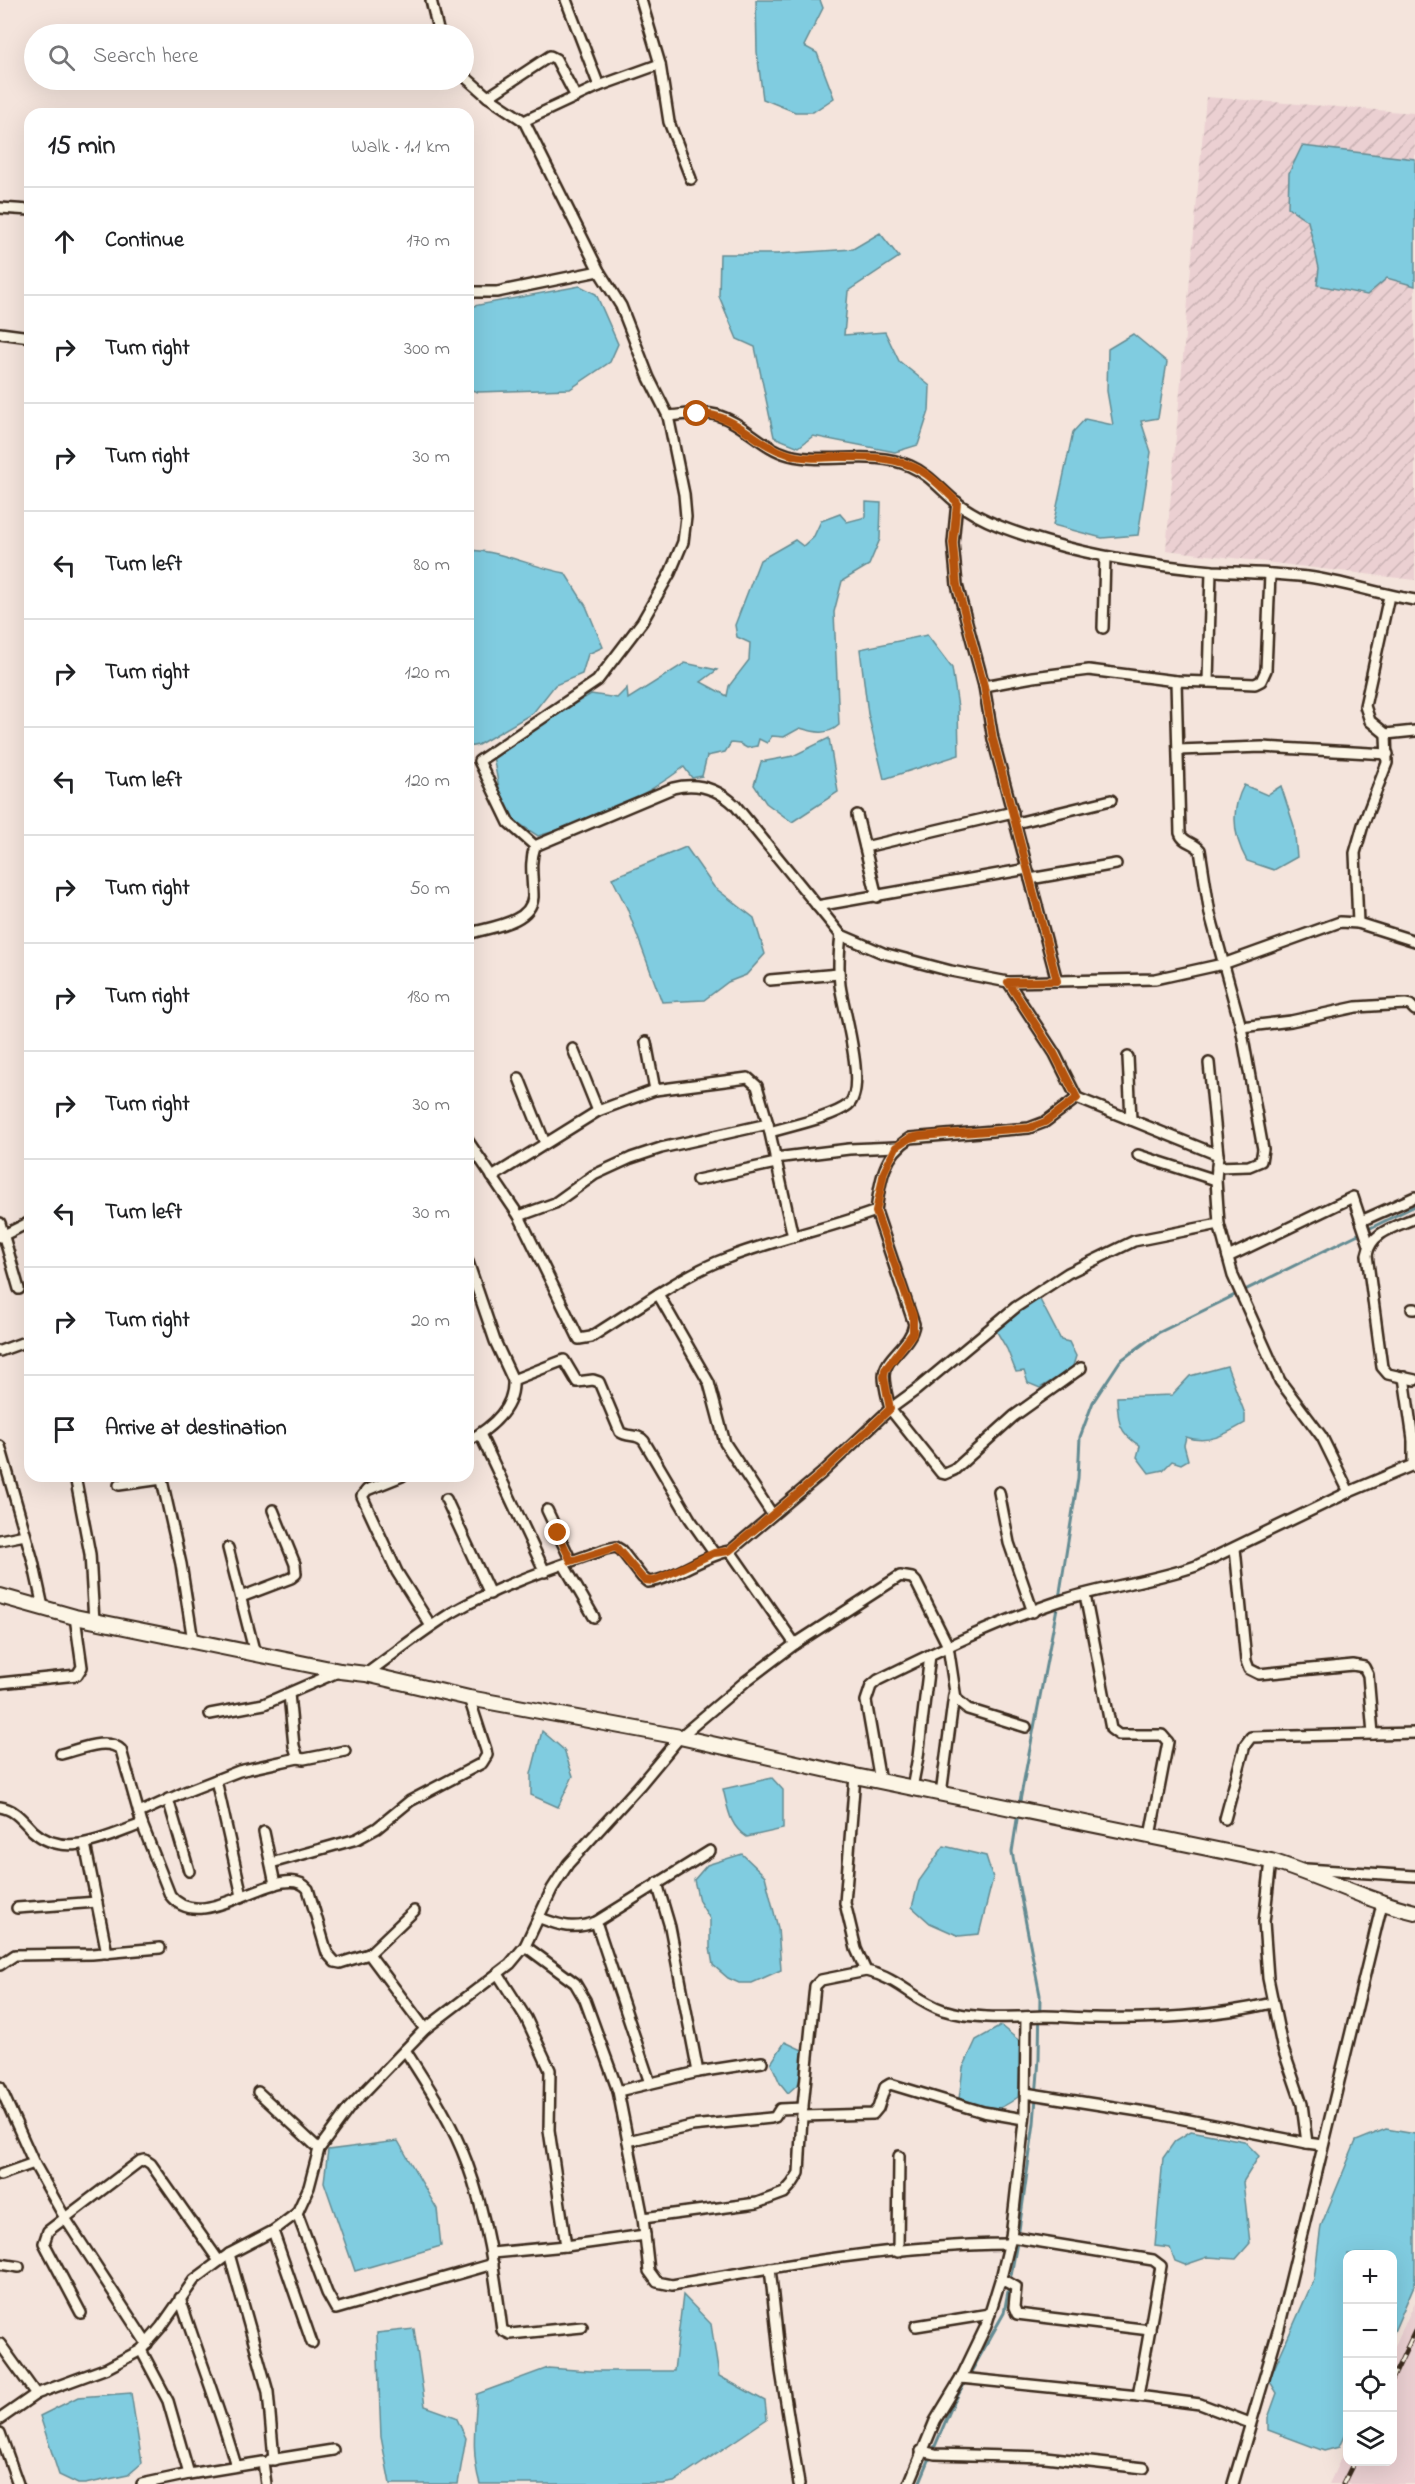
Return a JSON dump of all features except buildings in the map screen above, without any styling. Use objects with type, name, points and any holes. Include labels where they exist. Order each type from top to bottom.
[{"type":"main road","points":[[0,1596],[94,1621],[340,1671],[366,1674],[469,1698],[680,1737],[912,1788],[1271,1861],[1297,1869],[1382,1904],[1415,1912]]},
{"type":"street","points":[[431,0],[437,24]]},
{"type":"street","points":[[566,0],[599,86]]},
{"type":"street","points":[[641,0],[660,64],[669,122],[691,179]]},
{"type":"street","points":[[488,97],[550,56],[556,59],[576,97]]},
{"type":"street","points":[[524,121],[599,86],[660,64]]},
{"type":"street","points":[[474,85],[524,121],[599,271],[621,306],[649,378],[668,416],[684,494],[686,517],[683,542],[670,573],[642,622],[597,681],[479,761],[474,761]]},
{"type":"street","points":[[0,208],[24,210]]},
{"type":"street","points":[[474,292],[497,292],[599,271]]},
{"type":"street","points":[[0,333],[24,337]]},
{"type":"street","points":[[668,416],[717,415],[730,420],[776,450],[788,454],[818,458],[892,459],[924,472],[957,502],[986,520],[1046,542],[1105,556],[1211,571],[1310,578],[1415,600]]},
{"type":"street","points":[[957,502],[953,543],[957,585],[984,686],[993,739],[1057,981]]},
{"type":"street","points":[[1103,628],[1105,556]]},
{"type":"street","points":[[1208,682],[1211,571]]},
{"type":"street","points":[[984,686],[1089,670],[1176,681],[1255,684],[1261,681],[1266,670],[1269,574]]},
{"type":"street","points":[[1358,923],[1355,853],[1388,754],[1386,734],[1367,715],[1365,699],[1389,596]]},
{"type":"street","points":[[1176,681],[1180,833],[1185,841],[1196,845],[1200,850],[1210,914],[1241,1027],[1263,1156],[1256,1165],[1217,1167]]},
{"type":"street","points":[[1386,734],[1415,731]]},
{"type":"street","points":[[1178,750],[1262,747],[1388,754]]},
{"type":"street","points":[[479,761],[509,823],[535,846]]},
{"type":"street","points":[[535,846],[673,788],[685,785],[702,786],[724,796],[735,805],[841,935],[894,956],[951,971],[1008,982],[1155,979],[1223,964],[1340,922],[1358,923],[1415,941]]},
{"type":"street","points":[[1016,823],[1111,800]]},
{"type":"street","points":[[865,847],[1013,812]]},
{"type":"street","points":[[857,815],[877,897]]},
{"type":"street","points":[[474,932],[518,919],[525,914],[533,897],[531,868],[535,846]]},
{"type":"street","points":[[1030,879],[1116,864]]},
{"type":"street","points":[[817,906],[1028,869]]},
{"type":"street","points":[[519,1216],[555,1203],[594,1175],[661,1148],[769,1128],[837,1111],[849,1104],[855,1095],[857,1086],[839,974],[841,935]]},
{"type":"street","points":[[770,980],[839,974]]},
{"type":"street","points":[[1008,982],[1054,1053],[1077,1098],[1218,1155]]},
{"type":"street","points":[[1241,1027],[1291,1021],[1356,1007],[1405,1004],[1415,1010]]},
{"type":"street","points":[[646,1042],[656,1090]]},
{"type":"street","points":[[573,1049],[597,1111]]},
{"type":"street","points":[[1128,1057],[1131,1120]]},
{"type":"street","points":[[1209,1063],[1218,1155],[1216,1180],[1219,1224],[1238,1288],[1280,1381],[1322,1437],[1349,1492]]},
{"type":"street","points":[[519,1078],[544,1143]]},
{"type":"street","points":[[492,1177],[597,1111],[656,1090],[748,1078],[757,1086],[769,1128],[793,1237]]},
{"type":"street","points":[[697,1180],[776,1161],[849,1149],[896,1147],[910,1138],[920,1136],[1029,1128],[1045,1122],[1077,1098]]},
{"type":"street","points":[[896,1147],[884,1172],[876,1212],[914,1324],[908,1342],[885,1370],[884,1377],[890,1409],[941,1473],[945,1474],[954,1470],[1014,1416],[1081,1368]]},
{"type":"street","points":[[474,1151],[519,1216],[579,1339],[591,1337],[687,1276],[727,1257],[876,1212]]},
{"type":"street","points":[[1138,1155],[1216,1180]]},
{"type":"street","points":[[1228,1257],[1353,1197],[1369,1245],[1367,1255],[1382,1367],[1388,1374],[1415,1380]]},
{"type":"street","points":[[1361,1221],[1415,1197]]},
{"type":"street","points":[[1369,1245],[1380,1233],[1415,1218]]},
{"type":"street","points":[[0,1223],[19,1289]]},
{"type":"street","points":[[2,1236],[24,1224]]},
{"type":"street","points":[[366,1674],[454,1611],[568,1563],[616,1547],[648,1581],[661,1578],[714,1553],[729,1551],[821,1474],[890,1409],[1016,1307],[1068,1273],[1134,1241],[1219,1224]]},
{"type":"street","points":[[474,1280],[495,1341],[513,1380],[514,1392],[505,1410],[474,1437]]},
{"type":"street","points":[[658,1294],[709,1383],[725,1443],[772,1514]]},
{"type":"street","points":[[0,1351],[24,1342]]},
{"type":"street","points":[[513,1380],[564,1360],[578,1382],[593,1380],[599,1382],[620,1432],[624,1435],[639,1436],[644,1441],[690,1519],[714,1553]]},
{"type":"street","points":[[880,1781],[866,1701],[868,1691],[878,1680],[948,1646],[1049,1605],[1174,1574],[1235,1548],[1349,1492],[1414,1466],[1414,1438],[1404,1377]]},
{"type":"street","points":[[480,1434],[545,1572]]},
{"type":"street","points":[[0,1446],[43,1606]]},
{"type":"street","points":[[76,1482],[90,1554],[94,1621]]},
{"type":"street","points":[[119,1485],[135,1482]]},
{"type":"street","points":[[162,1482],[181,1564],[193,1641]]},
{"type":"street","points":[[382,1482],[367,1490],[362,1496],[397,1572],[431,1626]]},
{"type":"street","points":[[999,1492],[1009,1543],[1033,1612]]},
{"type":"street","points":[[446,1499],[490,1594]]},
{"type":"street","points":[[241,1597],[296,1574],[295,1564],[273,1510]]},
{"type":"street","points":[[547,1510],[568,1563],[594,1617]]},
{"type":"street","points":[[0,1540],[25,1535]]},
{"type":"street","points":[[228,1548],[255,1654]]},
{"type":"street","points":[[1235,1548],[1246,1661],[1249,1669],[1259,1674],[1353,1665],[1364,1667],[1368,1675],[1373,1734]]},
{"type":"street","points":[[729,1551],[795,1644]]},
{"type":"street","points":[[0,2419],[36,2394],[107,2368],[144,2347],[194,2280],[229,2254],[273,2230],[297,2213],[309,2187],[319,2150],[349,2108],[425,2030],[498,1974],[525,1946],[552,1889],[568,1864],[680,1737],[746,1681],[795,1644],[900,1576],[912,1578],[948,1646],[956,1699],[968,1709],[1026,1727]]},
{"type":"street","points":[[1085,1595],[1111,1729],[1119,1735],[1162,1735],[1168,1743],[1150,1836]]},
{"type":"street","points":[[0,1683],[80,1673],[82,1667],[75,1617]]},
{"type":"street","points":[[912,1788],[930,1655]]},
{"type":"street","points":[[210,1714],[254,1707],[340,1671]]},
{"type":"street","points":[[941,1794],[954,1693]]},
{"type":"street","points":[[289,1694],[294,1746],[298,1758]]},
{"type":"street","points":[[271,1863],[357,1839],[377,1828],[410,1801],[482,1763],[487,1755],[486,1750],[469,1698]]},
{"type":"street","points":[[1225,1819],[1245,1745],[1251,1737],[1415,1733]]},
{"type":"street","points":[[61,1754],[102,1744],[117,1746],[124,1758],[142,1824],[170,1896],[175,1902],[192,1910],[204,1909],[276,1884],[298,1882],[304,1884],[308,1889],[327,1953],[335,1962],[340,1963],[369,1954],[414,1911]]},
{"type":"street","points":[[139,1813],[239,1772],[298,1758],[303,1760],[345,1751]]},
{"type":"street","points":[[855,1776],[845,1903],[856,1949],[866,1971]]},
{"type":"street","points":[[216,1780],[242,1896]]},
{"type":"street","points":[[168,1800],[189,1871]]},
{"type":"street","points":[[0,1807],[14,1812],[35,1833],[47,1841],[69,1846],[85,1844],[142,1824]]},
{"type":"street","points":[[264,1832],[276,1884]]},
{"type":"street","points":[[85,1844],[107,1953]]},
{"type":"street","points":[[540,1918],[570,1928],[596,1922],[710,1851]]},
{"type":"street","points":[[1271,1861],[1264,1922],[1272,2003],[1282,2046],[1302,2104],[1307,2144]]},
{"type":"street","points":[[1297,1869],[1415,1876]]},
{"type":"street","points":[[657,1882],[670,1928],[698,2072]]},
{"type":"street","points":[[17,1908],[97,1902]]},
{"type":"street","points":[[1233,2484],[1279,2328],[1382,1904]]},
{"type":"street","points":[[596,1922],[651,2083]]},
{"type":"street","points":[[525,1946],[568,1977],[581,1991],[618,2091],[644,2218],[649,2271],[652,2277],[663,2284],[770,2268],[1014,2240],[1153,2260],[1161,2266],[1161,2273],[1138,2396]]},
{"type":"street","points":[[0,1965],[15,1955],[107,1953],[160,1948]]},
{"type":"street","points":[[369,1954],[425,2030]]},
{"type":"street","points":[[644,2218],[757,2203],[784,2193],[799,2173],[802,2112],[814,1986],[821,1980],[866,1971],[890,1978],[942,2010],[976,2016],[1170,2017],[1216,2013],[1272,2003]]},
{"type":"street","points":[[498,1974],[526,2018],[550,2070],[549,2130],[566,2246]]},
{"type":"street","points":[[909,2484],[928,2452],[935,2421],[963,2379],[1006,2281],[1014,2240],[1035,2017]]},
{"type":"street","points":[[405,2050],[441,2106],[467,2163],[492,2253],[502,2330],[505,2333],[582,2327]]},
{"type":"street","points":[[618,2091],[698,2072],[762,2062]]},
{"type":"street","points":[[628,2141],[692,2126],[771,2118],[775,2117],[780,2109],[802,2112],[873,2114],[878,2108],[885,2087],[890,2084],[983,2112],[1024,2119]]},
{"type":"street","points":[[0,2087],[34,2163],[144,2347],[168,2401],[189,2474]]},
{"type":"street","points":[[258,2092],[319,2150]]},
{"type":"street","points":[[1028,2093],[1158,2114],[1307,2144],[1322,2145]]},
{"type":"street","points":[[898,2252],[899,2156]]},
{"type":"street","points":[[81,2313],[43,2239],[48,2231],[140,2161],[145,2160],[151,2164],[219,2261]]},
{"type":"street","points":[[0,2175],[34,2163]]},
{"type":"street","points":[[297,2213],[327,2293],[336,2309],[493,2264]]},
{"type":"street","points":[[273,2230],[312,2343]]},
{"type":"street","points":[[492,2253],[645,2235]]},
{"type":"street","points":[[229,2254],[268,2392],[274,2460]]},
{"type":"street","points":[[0,2265],[19,2267]]},
{"type":"street","points":[[770,2268],[781,2371],[799,2484]]},
{"type":"street","points":[[1006,2281],[1016,2287],[1014,2307],[1017,2314],[1150,2330]]},
{"type":"street","points":[[180,2298],[198,2355],[220,2409],[236,2466]]},
{"type":"street","points":[[916,2326],[990,2314]]},
{"type":"street","points":[[0,2344],[36,2394]]},
{"type":"street","points":[[963,2379],[1200,2404],[1250,2423]]},
{"type":"street","points":[[0,2433],[18,2484]]},
{"type":"street","points":[[142,2484],[333,2450]]},
{"type":"street","points":[[928,2452],[1045,2457],[1144,2468]]},
{"type":"street","points":[[263,2462],[266,2484]]},
{"type":"shaded area","points":[[1206,97],[1415,113],[1415,580],[1166,550]]},
{"type":"shaded area","points":[[1415,2302],[1415,2484],[1329,2484],[1343,2454],[1343,2466],[1397,2466],[1397,2341]]},
{"type":"water","points":[[756,0],[820,0],[823,8],[804,46],[817,53],[834,98],[813,112],[795,112],[763,99],[757,52]]},
{"type":"water","points":[[1302,146],[1415,159],[1415,286],[1387,278],[1367,295],[1317,285],[1319,268],[1308,221],[1288,207],[1289,173]]},
{"type":"water","points":[[880,233],[899,257],[848,291],[844,335],[885,332],[899,361],[930,386],[929,411],[918,445],[895,452],[813,436],[799,447],[774,437],[755,347],[737,339],[719,296],[720,254],[777,254],[853,249]]},
{"type":"water","points":[[580,286],[596,294],[618,344],[610,362],[570,389],[478,392],[474,391],[474,306]]},
{"type":"water","points":[[1133,334],[1167,362],[1158,418],[1141,421],[1151,452],[1138,535],[1102,538],[1053,525],[1073,432],[1085,419],[1113,425],[1107,391],[1108,349]]},
{"type":"water","points":[[866,502],[881,503],[880,539],[869,565],[842,581],[834,612],[839,725],[825,732],[800,728],[784,737],[772,736],[767,743],[759,739],[757,746],[747,748],[731,743],[725,752],[707,756],[702,776],[692,778],[684,767],[651,789],[614,808],[538,836],[515,821],[500,793],[493,756],[512,741],[591,694],[617,698],[627,688],[628,699],[685,663],[717,670],[701,682],[727,696],[729,686],[749,660],[750,643],[737,637],[735,625],[760,560],[795,540],[803,546],[814,536],[821,521],[840,514],[847,522],[866,517]]},
{"type":"water","points":[[474,550],[494,553],[565,573],[586,606],[603,647],[588,654],[582,674],[555,685],[533,713],[474,746]]},
{"type":"water","points":[[927,635],[952,668],[958,707],[959,755],[884,779],[868,714],[860,649]]},
{"type":"water","points":[[829,738],[838,792],[792,822],[766,803],[754,785],[761,762],[793,756]]},
{"type":"water","points":[[1244,785],[1267,795],[1281,786],[1294,826],[1297,857],[1274,870],[1247,861],[1242,852],[1236,833],[1235,814]]},
{"type":"water","points":[[686,847],[714,887],[754,918],[765,954],[746,975],[728,982],[704,1000],[662,1002],[627,908],[612,878]]},
{"type":"water","points":[[1037,1294],[1061,1340],[1069,1342],[1076,1356],[1072,1369],[1040,1388],[1028,1383],[1024,1371],[1016,1372],[1007,1349],[994,1327]]},
{"type":"water","points":[[1227,1366],[1245,1414],[1245,1423],[1209,1439],[1186,1437],[1184,1445],[1188,1460],[1181,1464],[1172,1461],[1163,1470],[1149,1473],[1137,1457],[1140,1446],[1123,1431],[1117,1397],[1172,1395],[1190,1376]]},
{"type":"water","points":[[542,1731],[564,1750],[573,1776],[558,1807],[531,1795],[531,1774]]},
{"type":"water","points":[[772,1778],[783,1790],[783,1829],[747,1837],[736,1828],[733,1822],[723,1789]]},
{"type":"water","points":[[944,1846],[986,1856],[993,1878],[979,1934],[959,1936],[930,1923],[912,1907],[919,1881]]},
{"type":"water","points":[[742,1854],[765,1876],[778,1928],[781,1970],[752,1983],[739,1983],[728,1978],[713,1965],[710,1948],[710,1919],[699,1901],[694,1880],[707,1865]]},
{"type":"water","points":[[1001,2026],[1022,2043],[1018,2097],[1001,2107],[989,2110],[959,2099],[963,2068],[976,2040]]},
{"type":"water","points":[[785,2042],[811,2054],[798,2084],[788,2093],[780,2083],[771,2063]]},
{"type":"water","points":[[1386,2129],[1415,2134],[1415,2283],[1397,2325],[1397,2250],[1343,2250],[1343,2438],[1339,2447],[1324,2451],[1268,2430],[1268,2418],[1277,2393],[1269,2380],[1314,2279],[1321,2226],[1356,2141]]},
{"type":"water","points":[[1191,2131],[1244,2141],[1259,2156],[1243,2182],[1250,2243],[1236,2259],[1208,2257],[1185,2265],[1175,2261],[1170,2248],[1155,2246],[1163,2158],[1175,2141]]},
{"type":"water","points":[[398,2141],[437,2209],[441,2246],[355,2271],[324,2182],[328,2150]]},
{"type":"water","points":[[683,2295],[711,2324],[719,2376],[765,2401],[767,2419],[674,2482],[662,2484],[480,2484],[475,2451],[477,2394],[548,2368],[590,2371],[674,2371]]},
{"type":"water","points":[[414,2329],[425,2406],[456,2417],[466,2438],[458,2484],[390,2484],[381,2437],[377,2333]]},
{"type":"water","points":[[131,2393],[142,2463],[128,2475],[85,2484],[78,2484],[59,2475],[40,2416],[78,2397]]},
{"type":"waterway","points":[[1019,1806],[1060,1592],[1078,1478],[1080,1437],[1093,1402],[1120,1361],[1158,1333],[1415,1206]]},
{"type":"waterway","points":[[919,2484],[952,2406],[1004,2313],[1018,2237],[1034,2123],[1039,2059],[1040,1995],[1012,1852],[1018,1813]]},
{"type":"railway","points":[[1397,2369],[1415,2331]]},
{"type":"railway","points":[[1343,2484],[1352,2466]]},
{"type":"route","points":[[558,1533],[571,1561],[616,1547],[621,1550],[644,1580],[654,1581],[714,1553],[729,1551],[821,1474],[890,1409],[884,1377],[885,1370],[913,1333],[913,1316],[876,1212],[879,1187],[896,1147],[910,1138],[920,1136],[1029,1128],[1045,1122],[1077,1098],[1065,1071],[1008,982],[1057,981],[993,739],[984,686],[957,585],[953,543],[957,502],[924,472],[892,459],[818,458],[788,454],[776,450],[730,420],[717,415],[697,414]]}]
